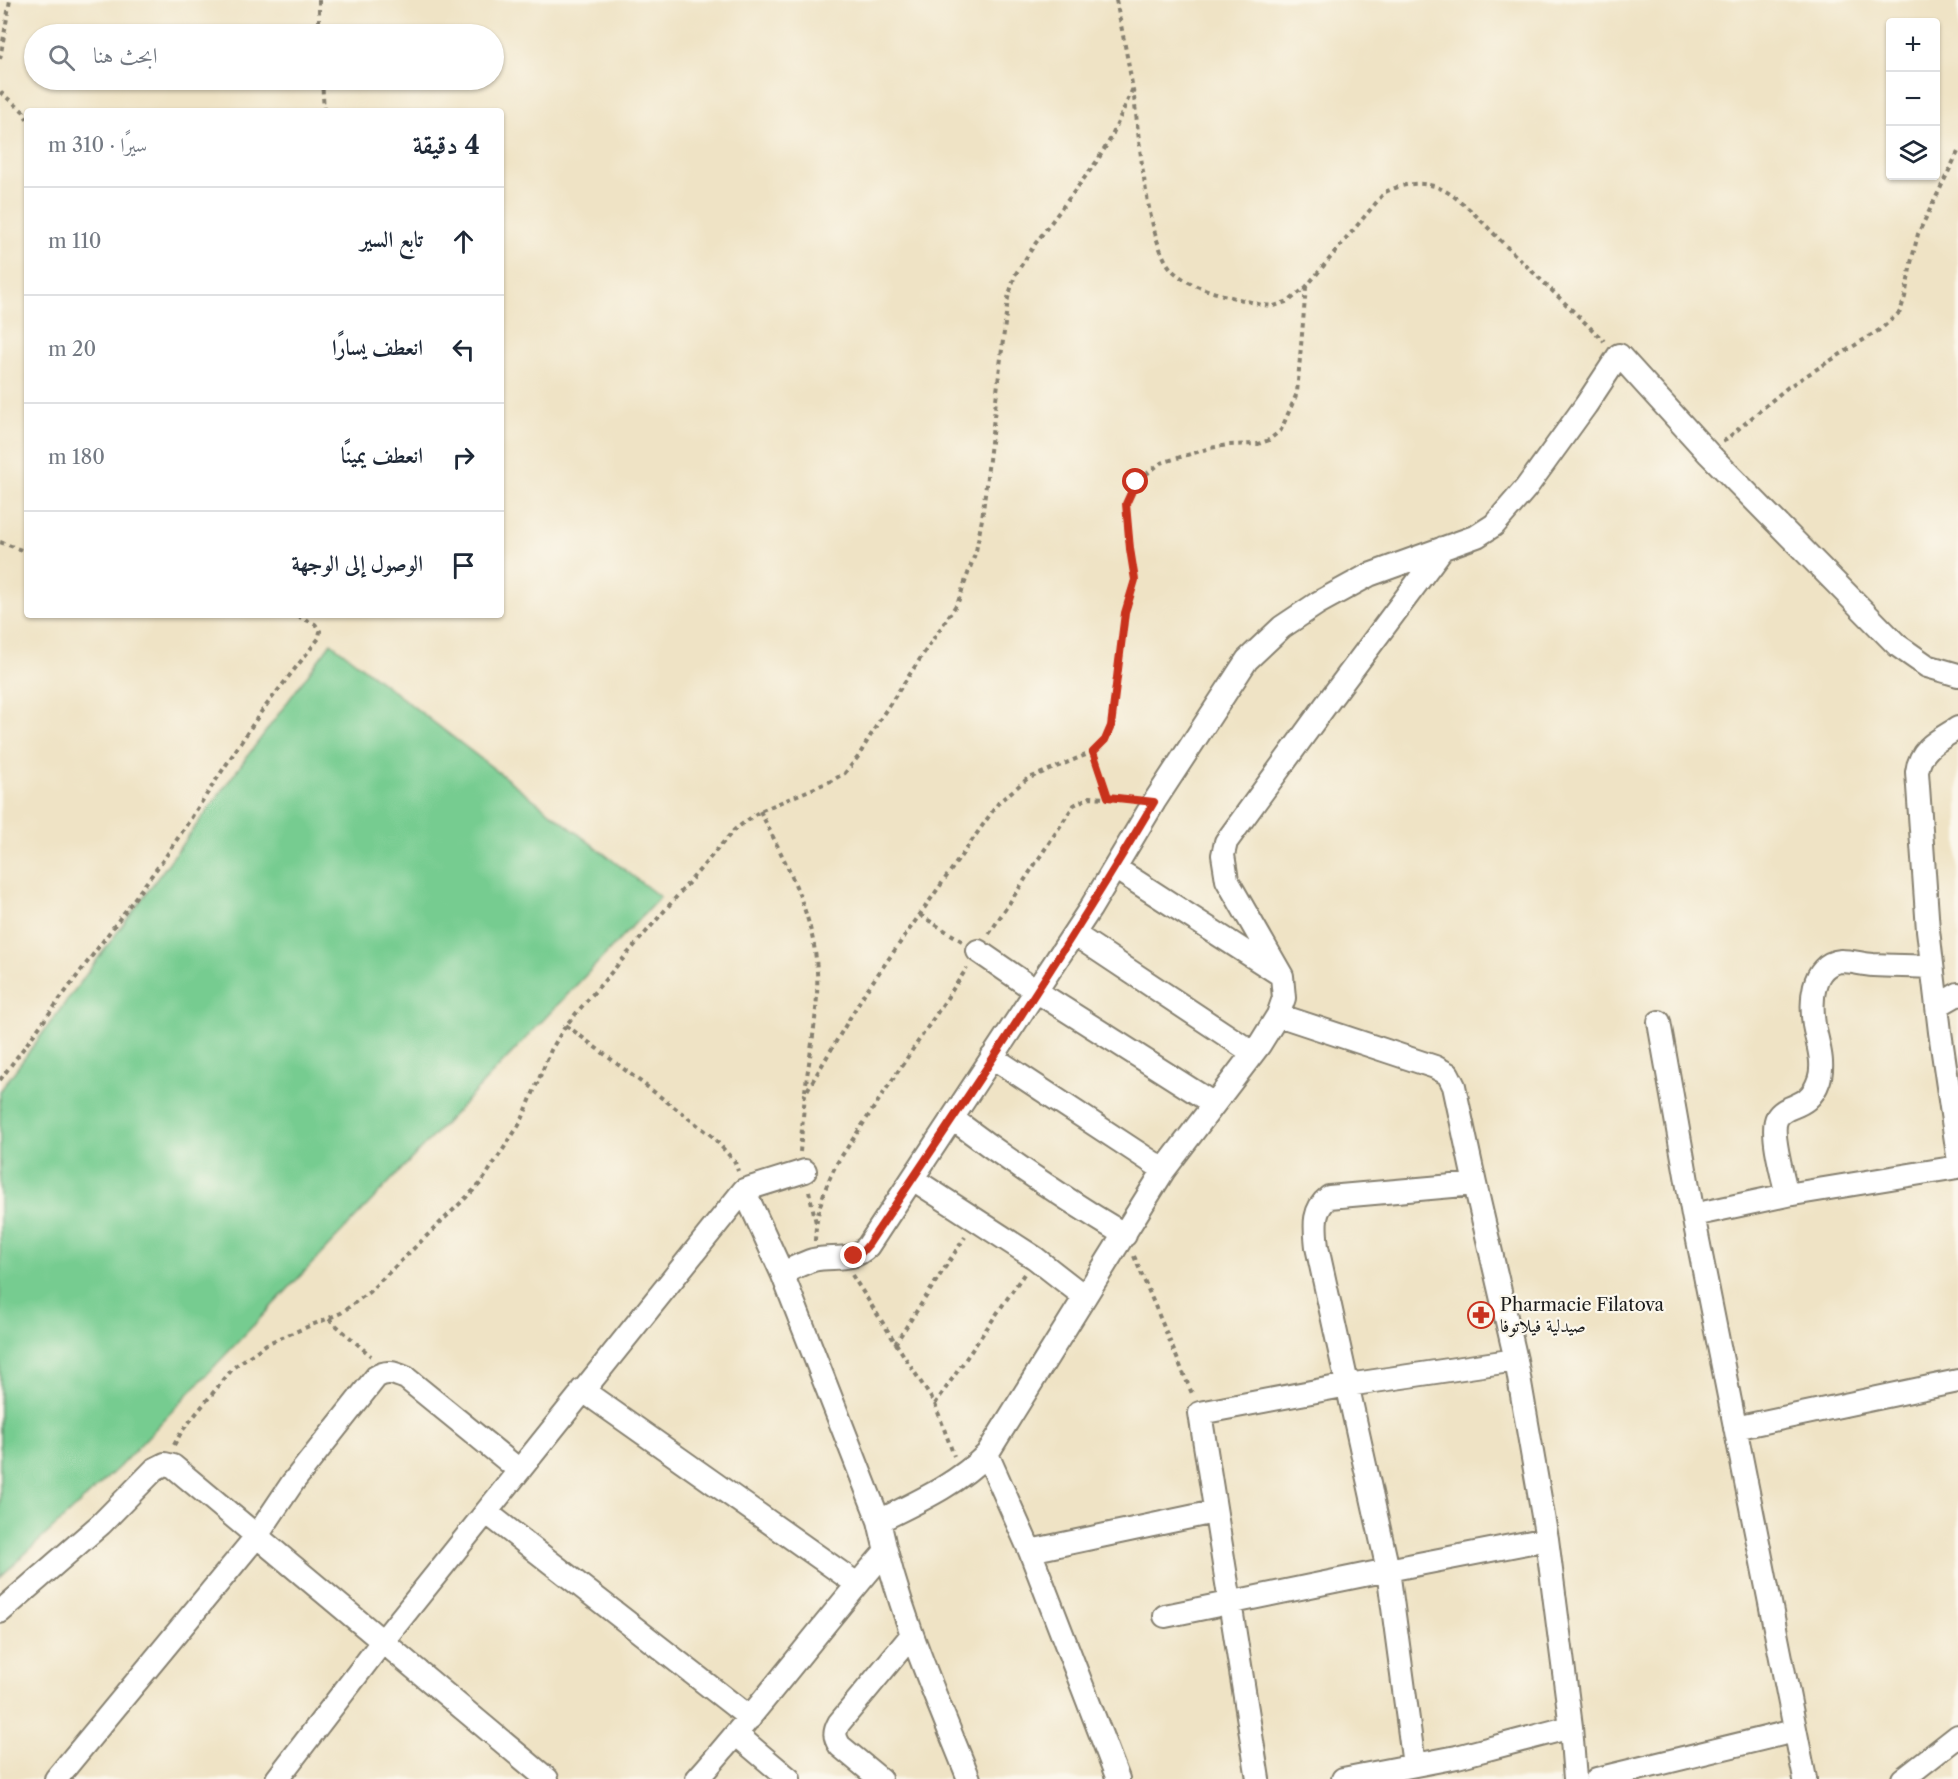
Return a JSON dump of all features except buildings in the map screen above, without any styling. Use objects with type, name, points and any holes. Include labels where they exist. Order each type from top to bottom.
[{"type":"street","points":[[782,1273],[814,1260],[854,1256],[862,1252],[953,1119],[1074,934],[1154,802],[1247,660],[1282,627],[1318,603],[1369,575],[1477,536],[1494,525],[1511,507],[1619,356],[1709,454],[1897,645],[1927,666],[1958,675]]},
{"type":"street","points":[[879,1521],[946,1487],[987,1454],[1164,1170],[1253,1053],[1278,1015],[1284,998],[1282,976],[1227,880],[1223,855],[1226,842],[1443,548]]},
{"type":"street","points":[[1958,728],[1932,744],[1918,763],[1932,967],[1958,1155]]},
{"type":"street","points":[[1115,868],[1282,976]]},
{"type":"street","points":[[1074,934],[1253,1053]]},
{"type":"street","points":[[978,951],[1036,991],[1214,1104]]},
{"type":"street","points":[[1786,1195],[1774,1126],[1780,1114],[1806,1102],[1814,1092],[1822,1070],[1812,1008],[1812,994],[1816,982],[1828,966],[1839,961],[1870,965],[1932,967]]},
{"type":"street","points":[[1937,1006],[1958,994]]},
{"type":"street","points":[[1278,1015],[1426,1064],[1448,1074],[1454,1086],[1516,1360],[1547,1539],[1571,1727],[1575,1779]]},
{"type":"street","points":[[1659,1022],[1693,1215],[1804,1779]]},
{"type":"street","points":[[992,1058],[1164,1170]]},
{"type":"street","points":[[953,1119],[1019,1168],[1125,1235]]},
{"type":"street","points":[[1693,1215],[1786,1195],[1958,1167]]},
{"type":"street","points":[[278,1779],[382,1642],[744,1190],[805,1171]]},
{"type":"street","points":[[913,1179],[1035,1258],[1085,1297]]},
{"type":"street","points":[[1414,1765],[1388,1570],[1317,1247],[1315,1217],[1318,1209],[1329,1197],[1475,1184]]},
{"type":"street","points":[[744,1190],[782,1273],[879,1521],[885,1552],[911,1636],[969,1779]]},
{"type":"street","points":[[1258,1779],[1200,1413],[1348,1385],[1516,1360]]},
{"type":"street","points":[[56,1779],[256,1536],[293,1482],[366,1388],[383,1372],[406,1378],[519,1470]]},
{"type":"street","points":[[1736,1428],[1958,1381]]},
{"type":"street","points":[[582,1390],[857,1584]]},
{"type":"street","points":[[987,1454],[1030,1551],[1118,1779]]},
{"type":"street","points":[[0,1612],[101,1524],[155,1469],[165,1464],[173,1466],[547,1779]]},
{"type":"street","points":[[486,1512],[743,1726],[789,1779]]},
{"type":"street","points":[[1030,1551],[1214,1512]]},
{"type":"street","points":[[1166,1616],[1547,1539]]},
{"type":"street","points":[[697,1779],[885,1552]]},
{"type":"street","points":[[880,1779],[840,1746],[834,1733],[839,1723],[911,1636]]},
{"type":"street","points":[[1343,1779],[1414,1765],[1571,1727]]},
{"type":"street","points":[[1609,1778],[1794,1731]]},
{"type":"street","points":[[1903,1779],[1958,1736]]},
{"type":"path","points":[[0,59],[10,0]]},
{"type":"path","points":[[318,0],[319,24]]},
{"type":"path","points":[[1116,0],[1133,88],[1153,229],[1161,252],[1171,269],[1186,282],[1262,305],[1274,306],[1289,301],[1306,287],[1385,192],[1398,186],[1418,183],[1436,187],[1461,204],[1619,356]]},
{"type":"path","points":[[165,1464],[182,1431],[234,1367],[268,1343],[341,1313],[369,1292],[481,1183],[521,1122],[551,1050],[566,1025],[734,830],[760,811],[845,773],[858,757],[882,716],[958,602],[976,551],[1008,298],[1015,276],[1035,244],[1097,161],[1111,138],[1133,88]]},
{"type":"path","points":[[323,90],[324,108]]},
{"type":"path","points":[[0,92],[24,112]]},
{"type":"path","points":[[1709,454],[1788,387],[1881,330],[1894,319],[1903,306],[1918,234],[1958,152]]},
{"type":"path","points":[[805,1094],[864,994],[999,802],[1027,779],[1093,752],[1105,740],[1111,726],[1125,613],[1133,590],[1134,570],[1126,504],[1131,490],[1145,473],[1170,459],[1228,445],[1258,444],[1269,440],[1281,430],[1297,393],[1306,287]]},
{"type":"path","points":[[0,542],[24,551]]},
{"type":"path","points":[[0,1080],[166,856],[261,712],[319,638],[320,631],[315,624],[302,618]]},
{"type":"path","points":[[1093,752],[1108,797]]},
{"type":"path","points":[[814,1260],[816,1223],[827,1182],[837,1163],[1074,805],[1090,797],[1154,802]]},
{"type":"path","points":[[760,811],[785,860],[797,890],[816,958],[814,1016],[800,1135],[800,1155],[816,1223]]},
{"type":"path","points":[[920,915],[978,951]]},
{"type":"path","points":[[566,1025],[712,1136],[735,1162],[744,1190]]},
{"type":"path","points":[[895,1344],[977,1220]]},
{"type":"path","points":[[1125,1235],[1200,1413]]},
{"type":"path","points":[[842,1258],[935,1404],[962,1476]]},
{"type":"path","points":[[935,1404],[1035,1258]]},
{"type":"path","points":[[329,1319],[390,1372]]},
{"type":"green space","points":[[331,643],[660,897],[119,1467],[0,1577],[0,1091]]},
{"type":"place","name":"Pharmacie Filatova صيدلية فيلاتوفا","points":[[1481,1315]]},
{"type":"route","points":[[854,1256],[868,1245],[953,1119],[1090,909],[1154,802],[1108,797],[1093,752],[1105,740],[1111,726],[1125,613],[1135,580],[1126,504],[1136,482]]}]
